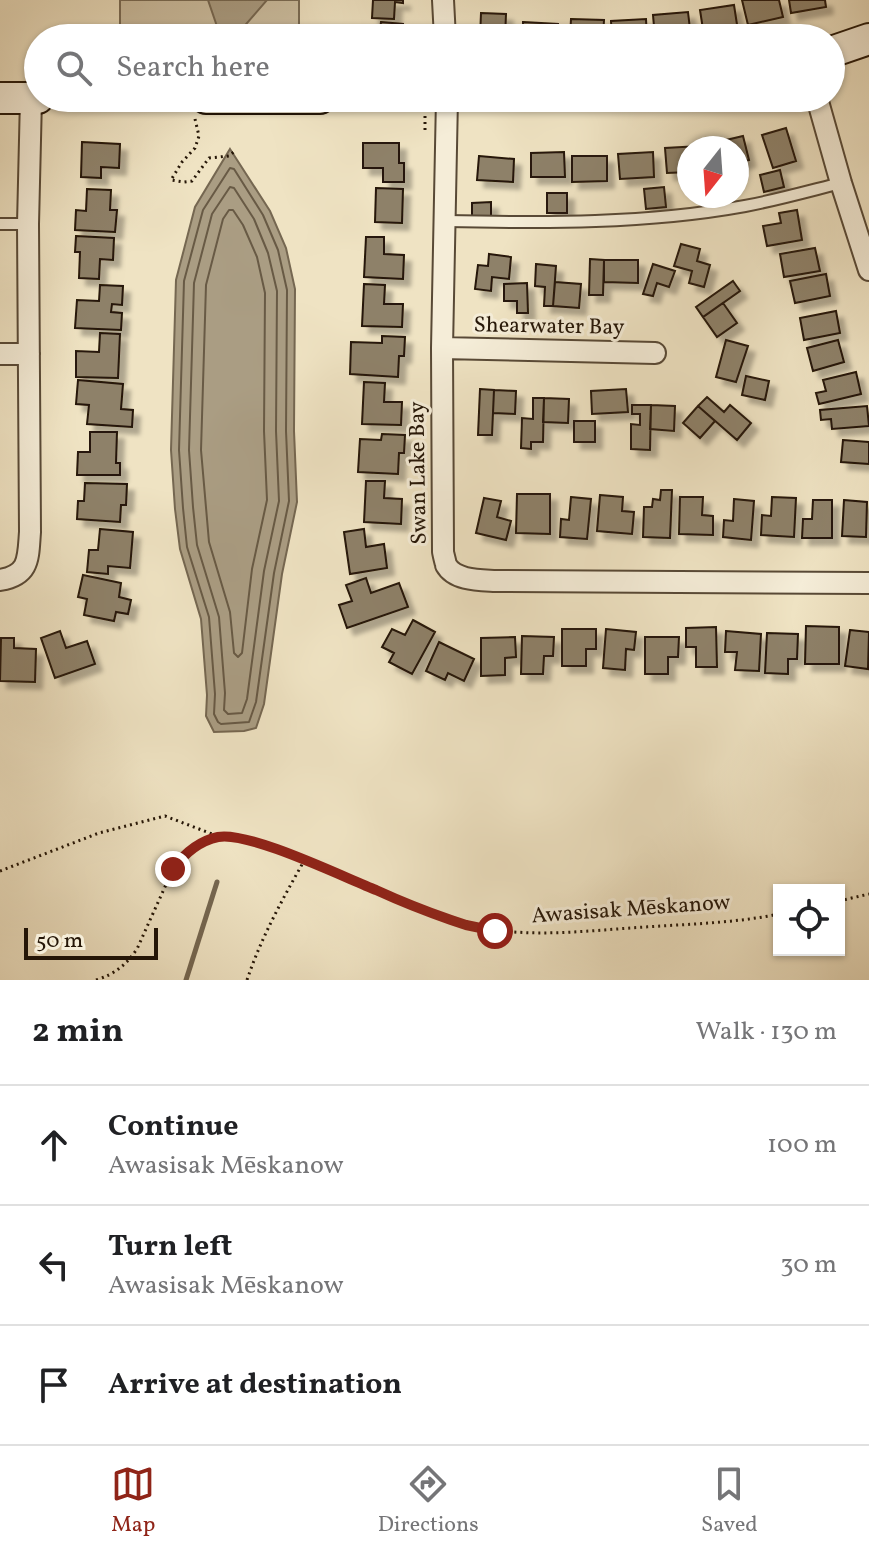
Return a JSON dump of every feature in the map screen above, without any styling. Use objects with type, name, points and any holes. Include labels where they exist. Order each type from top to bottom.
[{"type":"street","points":[[443,0],[444,24]]},
{"type":"street","points":[[845,47],[869,39]]},
{"type":"street","points":[[0,98],[24,98]]},
{"type":"street","points":[[0,580],[21,573],[29,555],[28,224],[34,112]]},
{"type":"street","name":"Swan Lake Bay","points":[[447,112],[442,348],[443,552],[446,565],[455,574],[474,580],[496,581],[869,583]]},
{"type":"street","points":[[821,112],[869,270]]},
{"type":"street","name":"Shearwater Bay","points":[[442,348],[655,353]]},
{"type":"street","points":[[0,354],[29,354]]},
{"type":"lane","points":[[445,221],[532,223],[690,214],[747,206],[841,183]]},
{"type":"lane","points":[[0,224],[28,224]]},
{"type":"path","points":[[200,112],[195,148],[171,180],[192,181],[209,158],[229,156],[236,150]]},
{"type":"path","points":[[425,112],[425,133]]},
{"type":"path","name":"Awasisak Mēskanow","points":[[0,871],[99,833],[165,816],[220,837],[254,842],[451,920],[495,931],[524,934],[570,932],[773,915]]},
{"type":"path","points":[[96,980],[108,976],[129,961],[180,859],[205,841],[220,837]]},
{"type":"path","points":[[247,980],[271,922],[304,860]]},
{"type":"path","points":[[845,900],[869,894]]},
{"type":"shaded area","points":[[120,0],[299,0],[299,24],[120,24]]},
{"type":"water","points":[[208,0],[267,0],[246,24],[216,24]]},
{"type":"water","points":[[230,149],[270,211],[286,248],[295,289],[297,502],[282,574],[264,704],[256,728],[214,732],[206,716],[201,619],[180,549],[171,450],[176,280],[195,207]]},
{"type":"building","points":[[373,0],[403,0],[403,3],[395,2],[394,19],[372,18]]},
{"type":"building","points":[[742,0],[779,0],[783,17],[748,24]]},
{"type":"building","points":[[789,0],[825,0],[826,7],[791,13]]},
{"type":"building","points":[[734,5],[737,24],[702,24],[700,10]]},
{"type":"building","points":[[688,12],[689,24],[654,24],[653,15]]},
{"type":"building","points":[[481,13],[506,14],[506,24],[481,24]]},
{"type":"building","points":[[571,19],[604,20],[604,24],[571,24]]},
{"type":"building","points":[[646,19],[646,24],[611,24],[611,21]]},
{"type":"building","points":[[786,128],[796,161],[773,168],[762,135]]},
{"type":"building","points":[[82,142],[120,144],[119,168],[101,167],[101,178],[81,177]]},
{"type":"building","points":[[363,143],[399,143],[399,163],[404,163],[404,182],[383,182],[383,168],[363,168]]},
{"type":"building","points":[[677,147],[677,173],[667,173],[665,148]]},
{"type":"building","points":[[564,152],[565,177],[531,177],[531,153]]},
{"type":"building","points":[[653,152],[654,177],[620,179],[618,154]]},
{"type":"building","points":[[479,156],[514,159],[513,182],[477,180]]},
{"type":"building","points":[[572,156],[607,156],[607,181],[572,182]]},
{"type":"building","points":[[780,170],[784,187],[764,192],[760,175]]},
{"type":"building","points":[[664,187],[666,207],[646,209],[644,189]]},
{"type":"building","points":[[376,188],[403,189],[402,223],[375,222]]},
{"type":"building","points":[[87,189],[111,190],[110,210],[117,210],[115,232],[75,230],[76,210],[86,211]]},
{"type":"building","points":[[547,193],[567,193],[567,213],[547,213]]},
{"type":"building","points":[[491,202],[491,216],[472,217],[472,203]]},
{"type":"building","points":[[797,210],[802,240],[767,246],[763,226],[781,223],[779,213]]},
{"type":"building","points":[[76,236],[114,238],[113,260],[100,259],[99,279],[79,278],[80,252],[75,252]]},
{"type":"building","points":[[366,237],[384,237],[384,254],[404,255],[403,279],[364,277]]},
{"type":"building","points":[[681,244],[700,249],[697,261],[710,265],[704,287],[689,283],[692,271],[674,266]]},
{"type":"building","points":[[815,248],[820,271],[784,277],[780,254]]},
{"type":"building","points":[[489,254],[511,257],[509,279],[492,277],[491,291],[475,289],[478,265],[488,266]]},
{"type":"building","points":[[590,259],[604,260],[603,295],[589,295]]},
{"type":"building","points":[[604,260],[638,260],[638,283],[604,282]]},
{"type":"building","points":[[536,264],[556,266],[553,306],[544,306],[545,287],[535,286]]},
{"type":"building","points":[[653,264],[675,271],[669,287],[657,283],[653,296],[643,294]]},
{"type":"building","points":[[826,274],[830,296],[795,303],[790,281]]},
{"type":"building","points":[[733,281],[740,291],[703,317],[696,307]]},
{"type":"building","points":[[555,282],[581,284],[579,308],[553,306]]},
{"type":"building","points":[[527,283],[528,313],[517,313],[517,301],[504,301],[504,284]]},
{"type":"building","points":[[364,284],[385,285],[384,304],[403,304],[402,327],[362,326]]},
{"type":"building","points":[[100,285],[123,286],[122,305],[112,304],[111,312],[122,313],[121,330],[75,328],[77,300],[99,301]]},
{"type":"building","points":[[723,303],[737,323],[717,337],[703,317]]},
{"type":"building","points":[[836,311],[840,333],[804,340],[800,318]]},
{"type":"building","points":[[100,333],[120,334],[118,378],[76,377],[76,351],[99,352]]},
{"type":"building","points":[[382,336],[405,337],[404,356],[399,356],[398,377],[350,374],[351,342],[382,343]]},
{"type":"building","points":[[726,340],[748,346],[736,382],[716,377]]},
{"type":"building","points":[[838,340],[844,362],[813,371],[807,348]]},
{"type":"building","points":[[856,372],[861,394],[819,404],[816,393],[826,391],[823,380]]},
{"type":"building","points":[[746,376],[769,381],[765,400],[742,395]]},
{"type":"building","points":[[78,380],[123,384],[121,409],[133,410],[132,427],[87,424],[89,405],[76,404]]},
{"type":"building","points":[[364,382],[385,383],[384,402],[402,402],[401,425],[362,424]]},
{"type":"building","points":[[480,389],[494,390],[492,435],[478,435]]},
{"type":"building","points":[[626,389],[628,412],[592,414],[591,391]]},
{"type":"building","points":[[494,390],[516,391],[515,414],[493,413]]},
{"type":"building","points":[[707,397],[724,412],[730,405],[751,423],[737,440],[698,406]]},
{"type":"building","points":[[533,398],[544,398],[543,442],[531,442],[531,449],[521,448],[522,418],[533,419]]},
{"type":"building","points":[[544,398],[569,399],[568,423],[543,422]]},
{"type":"building","points":[[632,405],[651,405],[650,450],[631,449],[631,424],[640,425],[640,414],[632,414]]},
{"type":"building","points":[[651,405],[675,406],[674,431],[650,429]]},
{"type":"building","points":[[698,406],[715,421],[700,438],[683,423]]},
{"type":"building","points":[[867,406],[869,426],[832,429],[831,419],[821,420],[820,410]]},
{"type":"building","points":[[574,421],[595,421],[595,442],[574,442]]},
{"type":"building","points":[[90,432],[117,432],[116,463],[120,463],[120,475],[77,475],[78,452],[90,452]]},
{"type":"building","points":[[382,434],[405,435],[404,453],[399,453],[398,474],[358,472],[360,439],[381,440]]},
{"type":"building","points":[[843,440],[869,442],[869,464],[841,462]]},
{"type":"building","points":[[366,481],[385,481],[384,498],[402,499],[401,524],[364,522]]},
{"type":"building","points":[[85,483],[127,484],[126,505],[121,505],[120,522],[77,519],[78,501],[84,501]]},
{"type":"building","points":[[661,490],[672,490],[670,538],[643,537],[644,507],[652,507],[653,499],[660,500]]},
{"type":"building","points":[[517,494],[550,494],[550,534],[516,533]]},
{"type":"building","points":[[600,495],[623,497],[622,511],[634,512],[632,534],[597,531]]},
{"type":"building","points":[[571,497],[591,499],[587,539],[560,537],[561,519],[569,520]]},
{"type":"building","points":[[680,497],[703,497],[702,515],[713,516],[713,535],[679,534]]},
{"type":"building","points":[[772,497],[796,498],[794,537],[761,535],[762,515],[771,516]]},
{"type":"building","points":[[484,498],[501,501],[497,517],[511,521],[506,540],[476,533]]},
{"type":"building","points":[[734,499],[754,501],[751,540],[723,537],[724,520],[733,521]]},
{"type":"building","points":[[813,500],[832,500],[832,538],[802,538],[803,519],[812,519]]},
{"type":"building","points":[[844,500],[867,502],[866,537],[842,536]]},
{"type":"building","points":[[100,529],[133,532],[130,568],[108,566],[108,574],[87,572],[89,550],[98,550]]},
{"type":"building","points":[[364,529],[366,547],[384,544],[387,568],[350,574],[344,532]]},
{"type":"building","points":[[83,575],[121,583],[119,597],[131,600],[128,614],[116,612],[114,621],[84,615],[87,599],[78,597]]},
{"type":"building","points":[[366,578],[371,593],[399,583],[408,607],[347,628],[339,605],[352,601],[346,585]]},
{"type":"building","points":[[413,620],[435,632],[412,674],[389,662],[394,653],[382,647],[392,629],[405,635]]},
{"type":"building","points":[[806,626],[839,627],[839,664],[805,664]]},
{"type":"building","points":[[716,627],[717,667],[696,667],[696,647],[686,647],[686,628]]},
{"type":"building","points":[[562,629],[596,629],[596,649],[586,649],[586,666],[562,666]]},
{"type":"building","points":[[606,629],[636,632],[634,650],[626,649],[625,670],[603,668]]},
{"type":"building","points":[[850,630],[869,632],[868,669],[845,666]]},
{"type":"building","points":[[60,631],[66,648],[87,641],[95,664],[55,678],[41,638]]},
{"type":"building","points":[[726,631],[761,634],[759,671],[735,670],[737,652],[725,652]]},
{"type":"building","points":[[767,633],[798,634],[797,659],[788,659],[788,674],[765,673]]},
{"type":"building","points":[[522,636],[554,637],[553,656],[544,656],[543,674],[521,674]]},
{"type":"building","points":[[515,637],[516,657],[505,658],[505,675],[481,676],[481,638]]},
{"type":"building","points":[[645,637],[679,637],[678,657],[668,657],[668,674],[645,674]]},
{"type":"building","points":[[1,638],[14,638],[14,648],[36,649],[35,682],[0,681]]},
{"type":"building","points":[[439,642],[474,659],[464,681],[448,673],[445,680],[426,671]]},
{"type":"waterway","points":[[186,980],[217,882]]},
{"type":"route","points":[[173,869],[190,850],[205,841],[220,837],[238,838],[304,860],[409,905],[466,925],[495,931]]}]
